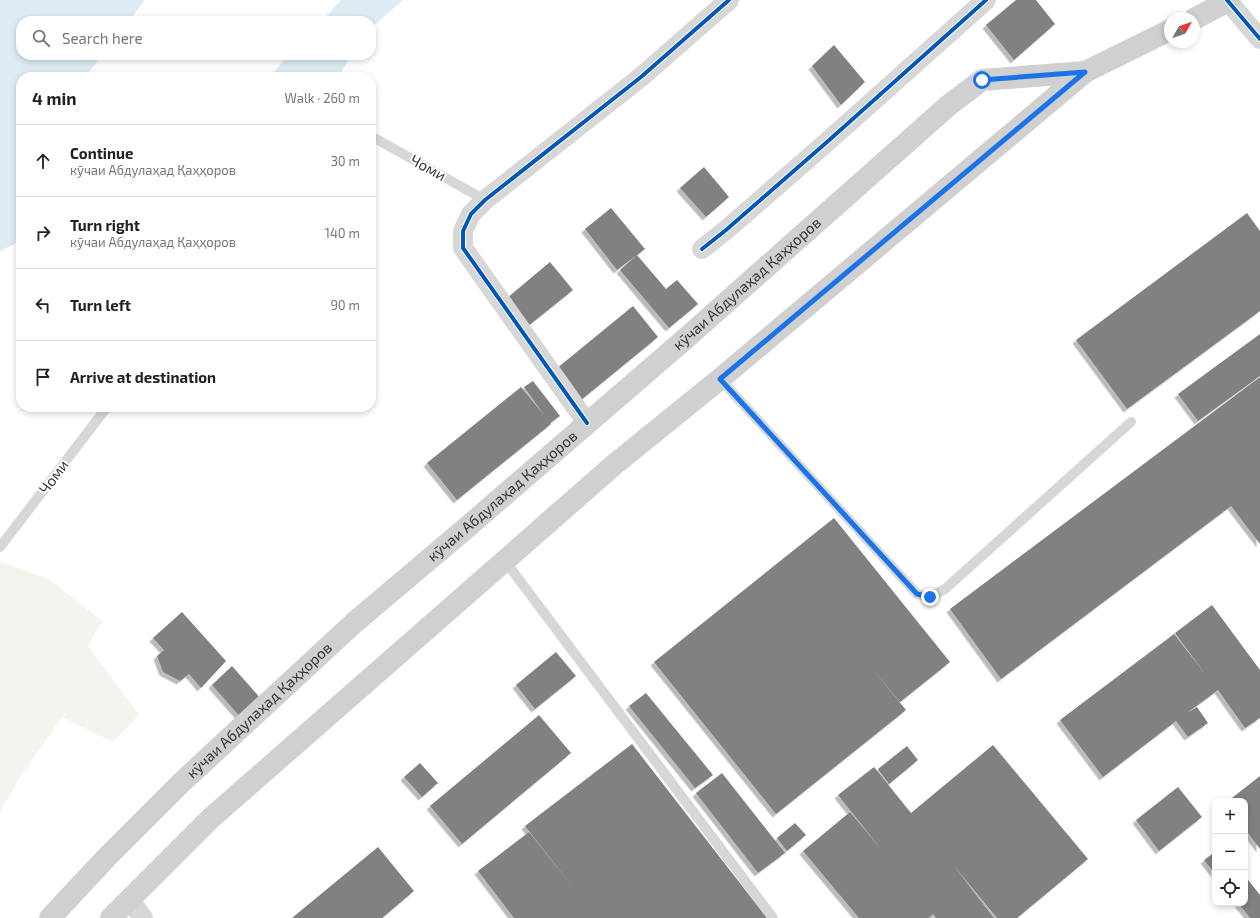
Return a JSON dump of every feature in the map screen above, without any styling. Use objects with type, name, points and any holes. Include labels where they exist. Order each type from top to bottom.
[{"type":"main road","points":[[1200,16],[1228,1]]},
{"type":"main road","name":"кӯчаи Абдулаҳад Қаҳҳоров","points":[[111,918],[210,818],[615,464],[720,379],[1085,72],[1164,33]]},
{"type":"main road","name":"кӯчаи Абдулаҳад Қаҳҳоров","points":[[50,918],[107,857],[181,783],[355,622],[685,339],[949,105],[982,80],[1085,72]]},
{"type":"street","points":[[587,423],[463,248],[463,232],[471,214],[485,200],[641,77],[729,0]]},
{"type":"street","points":[[702,249],[827,142],[986,0]]},
{"type":"street","points":[[1228,1],[1260,39]]},
{"type":"street","points":[[129,899],[144,918]]},
{"type":"lane","name":"Чоми","points":[[376,139],[485,200]]},
{"type":"lane","points":[[720,379],[917,594],[930,597],[945,589],[1131,422]]},
{"type":"lane","name":"Чоми","points":[[0,547],[103,412]]},
{"type":"lane","points":[[504,561],[774,918]]},
{"type":"shaded area","points":[[0,0],[145,0],[133,16],[16,16],[16,60],[98,60],[89,72],[16,72],[16,243],[0,251]]},
{"type":"shaded area","points":[[341,0],[403,0],[376,24],[376,16],[327,16]]},
{"type":"shaded area","points":[[284,60],[349,60],[341,72],[274,72]]},
{"type":"shaded area","points":[[0,562],[49,579],[102,621],[88,646],[139,715],[113,742],[62,717],[22,774],[0,812]]},
{"type":"building","points":[[1016,0],[1036,0],[1055,24],[1014,60],[986,25]]},
{"type":"building","points":[[834,45],[865,82],[841,105],[812,66]]},
{"type":"building","points":[[704,167],[729,197],[706,217],[680,188]]},
{"type":"building","points":[[611,208],[645,249],[617,270],[585,229]]},
{"type":"building","points":[[1247,213],[1260,231],[1260,311],[1127,409],[1076,340]]},
{"type":"building","points":[[637,255],[666,289],[677,280],[698,304],[669,328],[620,270]]},
{"type":"building","points":[[550,262],[573,290],[528,326],[506,299]]},
{"type":"building","points":[[633,306],[658,337],[581,400],[556,369]]},
{"type":"building","points":[[1260,334],[1260,376],[1198,421],[1178,394]]},
{"type":"building","points":[[1260,377],[1260,544],[1231,506],[1001,679],[950,609]]},
{"type":"building","points":[[533,381],[560,416],[457,500],[427,463],[521,387],[544,415],[524,387]]},
{"type":"building","points":[[834,518],[950,662],[900,702],[870,666],[906,710],[776,814],[654,662]]},
{"type":"building","points":[[1212,605],[1260,670],[1260,718],[1245,728],[1218,690],[1187,713],[1197,707],[1208,723],[1188,737],[1176,721],[1103,777],[1060,720],[1174,634],[1206,675],[1175,633]]},
{"type":"building","points":[[182,612],[226,661],[201,688],[189,674],[180,681],[163,672],[157,656],[164,650],[153,638]]},
{"type":"building","points":[[556,652],[576,676],[535,709],[516,685]]},
{"type":"building","points":[[232,666],[262,700],[242,719],[212,685]]},
{"type":"building","points":[[646,693],[713,775],[695,788],[629,706]]},
{"type":"building","points":[[539,715],[571,753],[462,844],[430,806]]},
{"type":"building","points":[[632,744],[767,918],[514,918],[478,871],[529,832],[575,890],[525,826]]},
{"type":"building","points":[[993,745],[1088,859],[1017,918],[997,918],[954,866],[994,918],[936,918],[933,914],[929,918],[859,918],[803,851],[850,812],[881,849],[838,795],[874,767],[911,813]]},
{"type":"building","points":[[907,746],[918,760],[889,784],[878,769]]},
{"type":"building","points":[[420,763],[438,783],[422,797],[404,777]]},
{"type":"building","points":[[722,773],[785,853],[758,873],[696,793]]},
{"type":"building","points":[[1260,776],[1260,849],[1248,833],[1248,798],[1232,798]]},
{"type":"building","points":[[1178,787],[1202,817],[1159,851],[1136,820]]},
{"type":"building","points":[[795,823],[806,835],[787,851],[777,838]]},
{"type":"building","points":[[378,847],[414,891],[382,918],[292,918]]},
{"type":"building","points":[[1212,854],[1212,870],[1204,860]]},
{"type":"building","points":[[1248,880],[1260,895],[1260,918],[1250,918],[1240,906],[1248,906]]},
{"type":"cycle path","points":[[587,423],[463,248],[463,231],[471,214],[485,200],[641,77],[729,0]]},
{"type":"cycle path","points":[[702,249],[827,142],[986,0]]},
{"type":"cycle path","points":[[1227,0],[1260,39]]},
{"type":"route","points":[[930,597],[917,594],[720,379],[1085,72],[982,80]]}]
